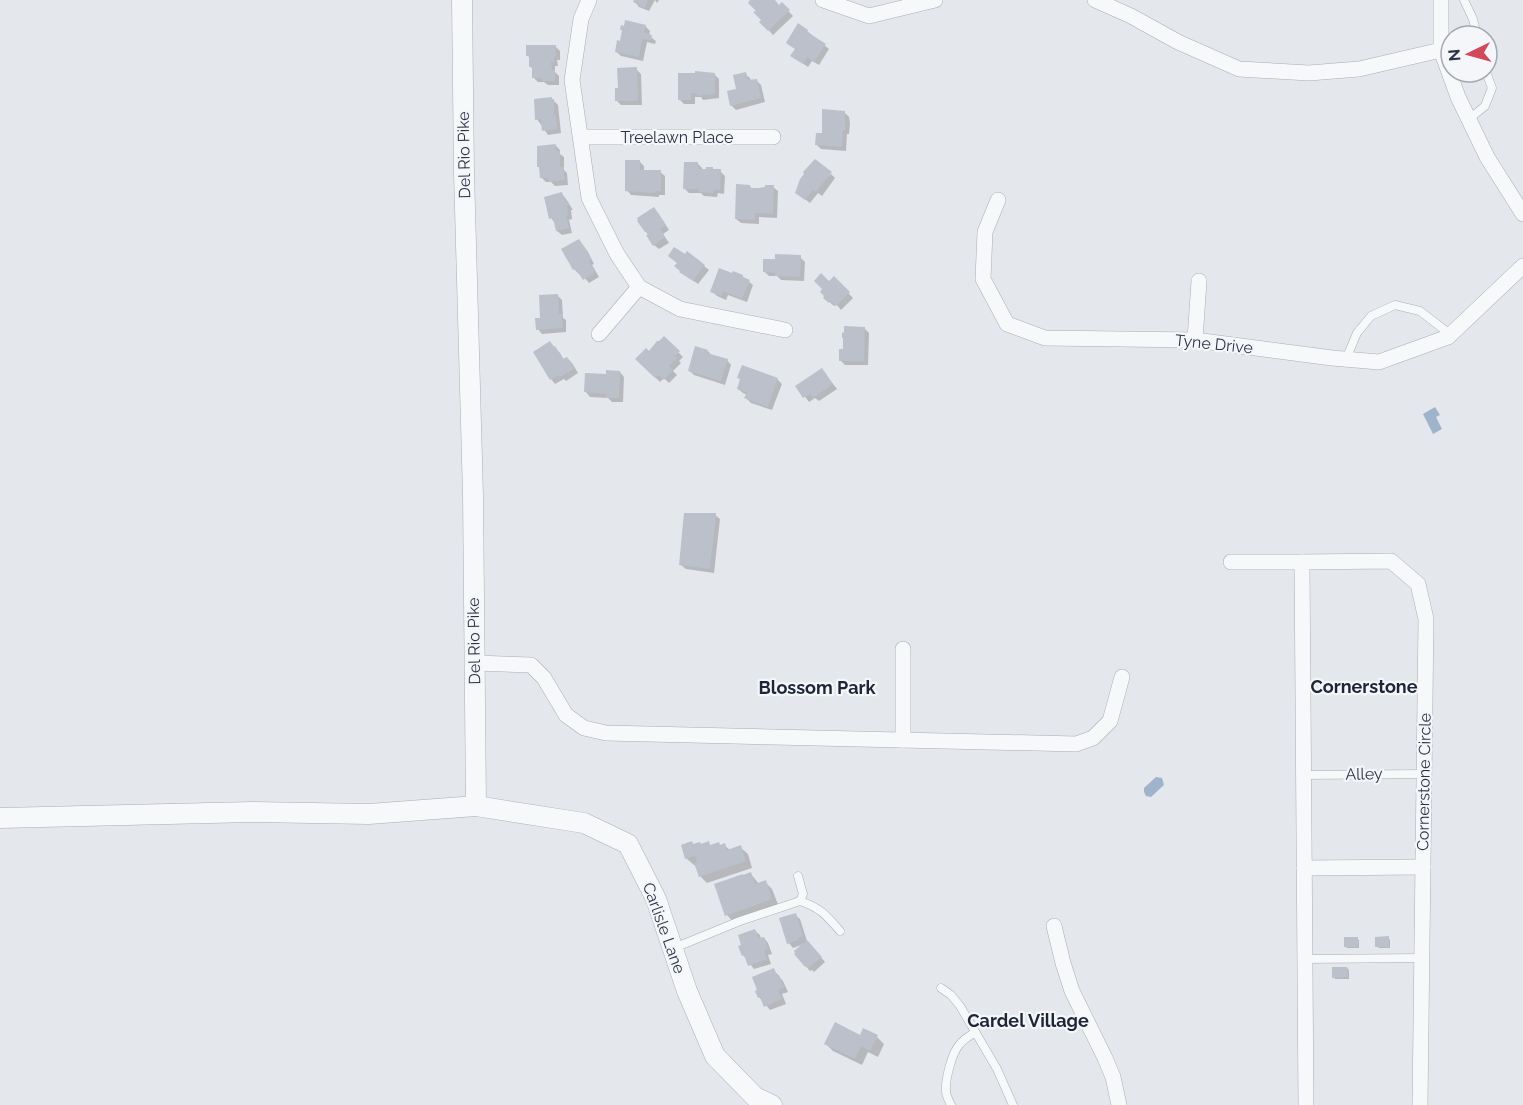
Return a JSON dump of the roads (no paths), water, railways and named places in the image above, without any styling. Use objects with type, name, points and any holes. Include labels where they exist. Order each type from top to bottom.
[{"type":"street","name":"Del Rio Pike","points":[[462,0],[464,173],[473,495],[476,806]]},
{"type":"street","points":[[589,0],[581,20],[572,80],[589,198],[617,254],[639,287],[680,309],[785,330]]},
{"type":"street","points":[[823,0],[869,16],[935,0]]},
{"type":"street","points":[[1095,0],[1131,16],[1178,42],[1239,69],[1309,73],[1359,69],[1439,50]]},
{"type":"street","points":[[1441,0],[1441,24]]},
{"type":"street","points":[[1453,84],[1487,157],[1523,214]]},
{"type":"street","name":"Treelawn Place","points":[[581,137],[773,137]]},
{"type":"street","name":"Tyne Drive","points":[[998,200],[985,232],[983,279],[1007,324],[1045,338],[1195,340],[1378,362],[1448,337],[1523,266]]},
{"type":"street","points":[[1195,340],[1199,281]]},
{"type":"street","points":[[599,334],[639,287]]},
{"type":"street","name":"Cornerstone Circle","points":[[1231,562],[1391,561],[1418,584],[1426,619],[1420,1105]]},
{"type":"street","points":[[1302,562],[1306,1105]]},
{"type":"street","points":[[903,649],[903,740]]},
{"type":"street","points":[[475,663],[531,665],[544,678],[566,715],[584,728],[606,733],[1076,744],[1093,738],[1110,720],[1122,677]]},
{"type":"street","points":[[0,818],[252,812],[369,814],[476,806]]},
{"type":"street","name":"Carlisle Lane","points":[[476,806],[584,823],[628,844],[656,899],[687,991],[715,1056],[755,1097],[772,1105]]},
{"type":"street","points":[[1304,868],[1423,867]]},
{"type":"street","points":[[1054,926],[1072,991],[1113,1077],[1119,1105]]},
{"type":"lane","points":[[1464,0],[1474,24]]},
{"type":"lane","points":[[1469,119],[1485,106],[1492,88],[1490,84]]},
{"type":"lane","points":[[1346,359],[1357,333],[1371,316],[1395,305],[1420,311],[1450,335]]},
{"type":"lane","name":"Alley","points":[[1303,775],[1424,774]]},
{"type":"lane","points":[[798,876],[802,894],[800,901]]},
{"type":"lane","points":[[673,949],[740,921],[800,901],[811,904],[823,912],[840,931]]},
{"type":"lane","points":[[1305,959],[1422,958]]},
{"type":"lane","points":[[941,988],[960,1006],[997,1069],[1013,1105]]},
{"type":"lane","points":[[951,1105],[946,1084],[955,1050],[960,1043],[975,1032]]},
{"type":"water","points":[[1435,407],[1440,415],[1436,417],[1442,429],[1433,434],[1423,414]]},
{"type":"water","points":[[1156,777],[1162,778],[1164,785],[1151,797],[1146,796],[1144,788]]},
{"type":"district","name":"Cornerstone","points":[[1364,686]]},
{"type":"district","name":"Blossom Park","points":[[817,687]]},
{"type":"district","name":"Cardel Village","points":[[1028,1020]]}]
